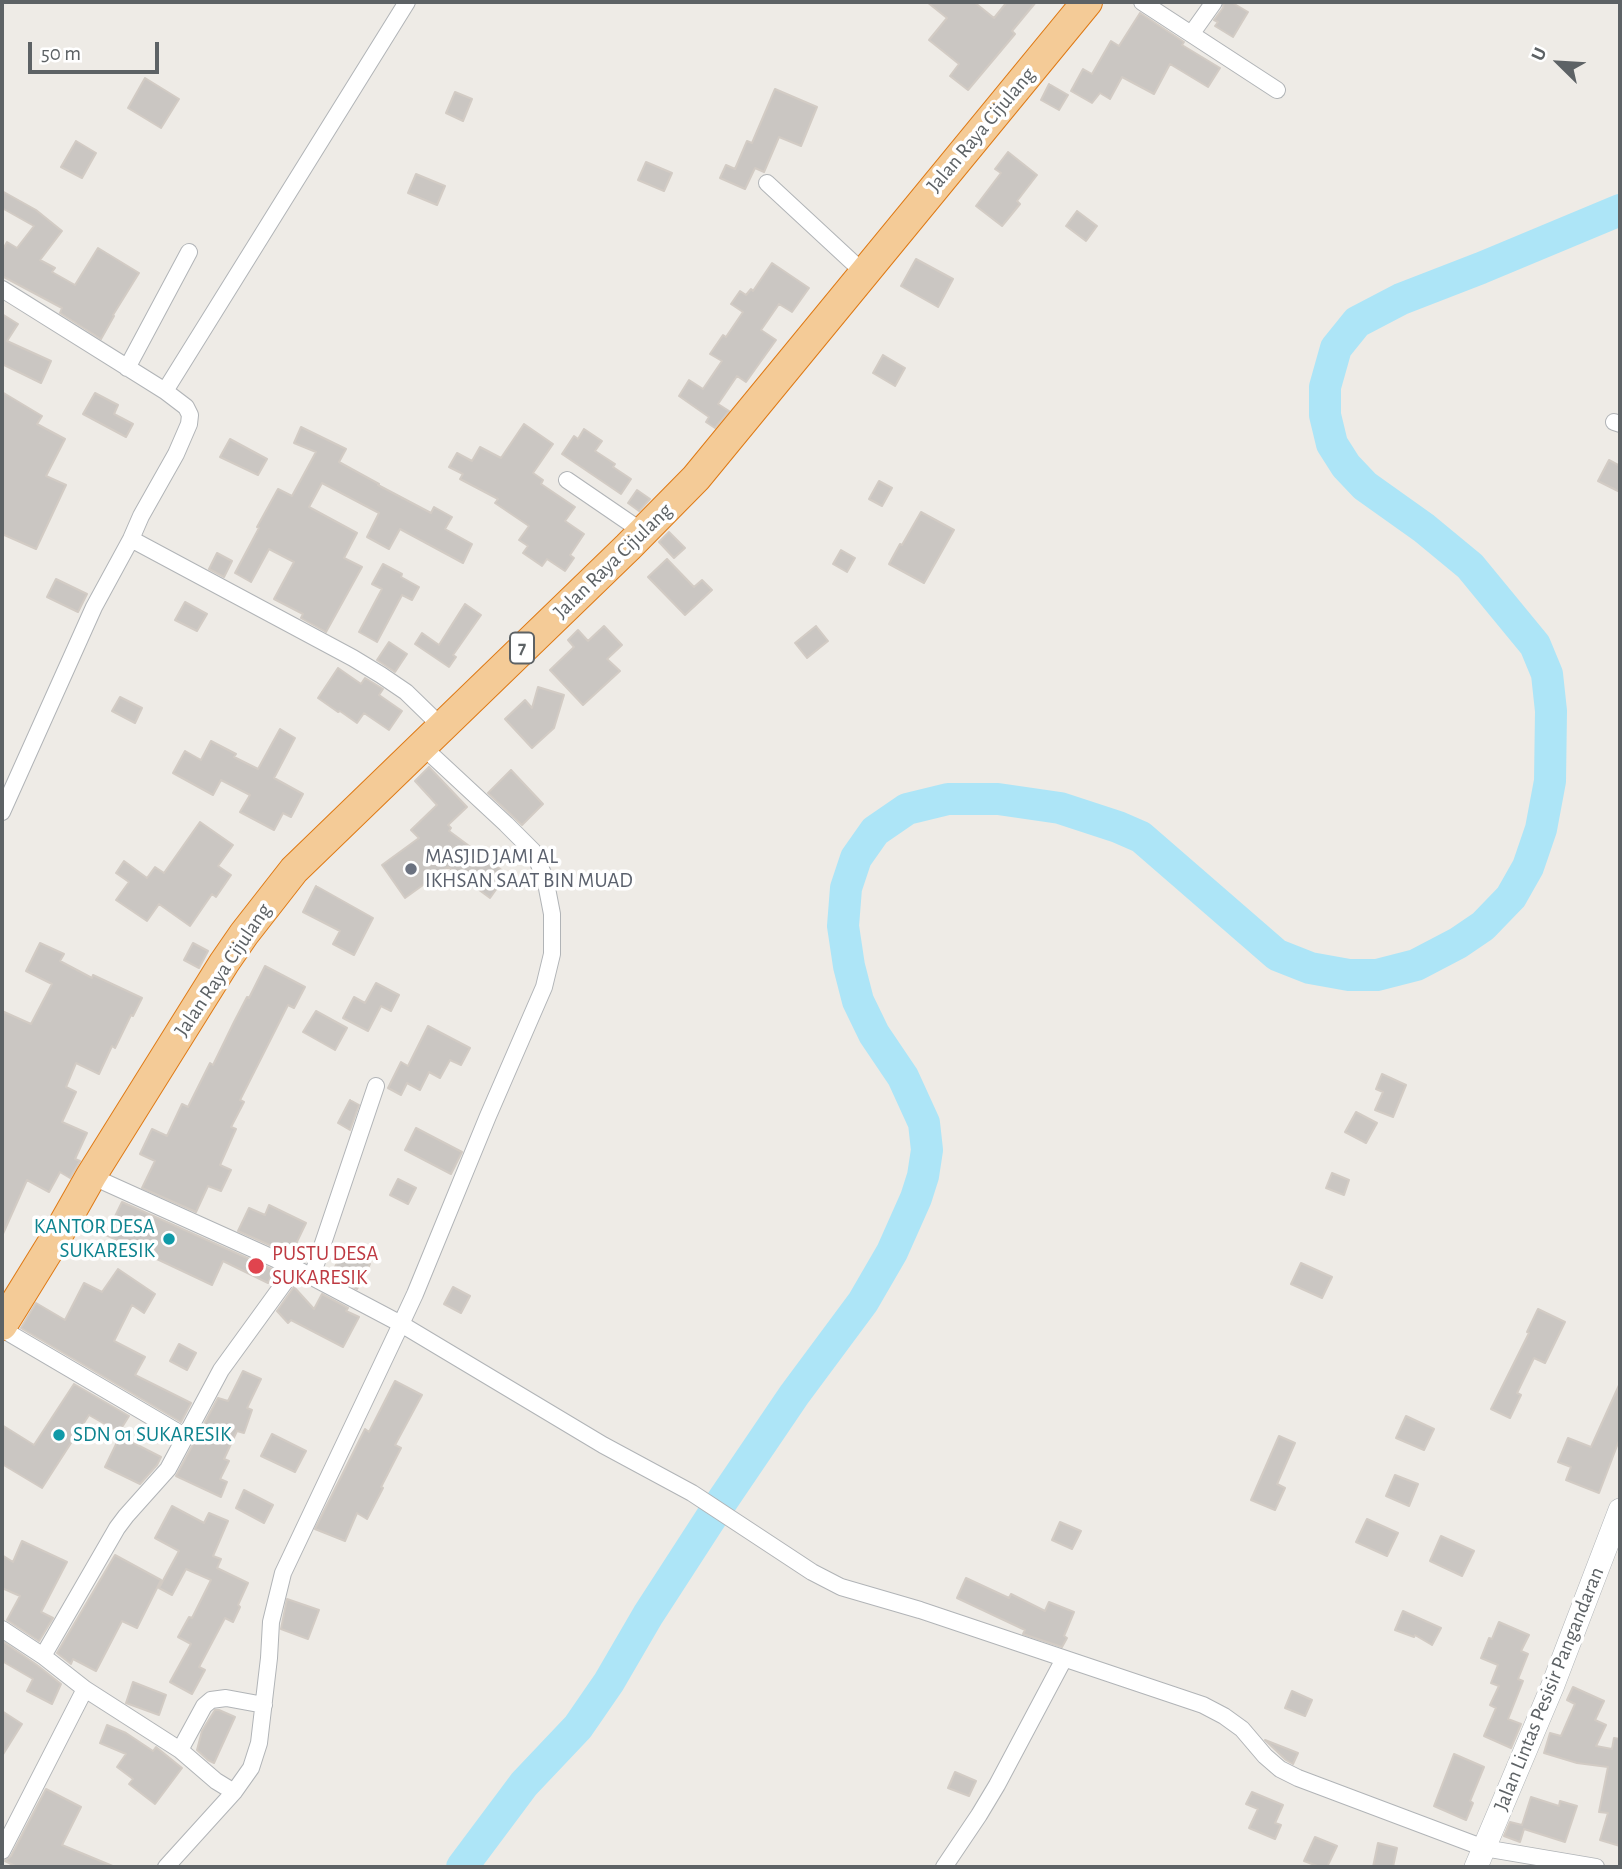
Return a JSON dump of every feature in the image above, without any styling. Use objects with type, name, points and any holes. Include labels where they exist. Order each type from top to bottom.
[{"type":"highway","name":"Jalan Raya Cijulang","points":[[2,1327],[91,1176],[224,963],[294,870],[688,486],[1087,2]]},
{"type":"street","points":[[166,391],[407,2]]},
{"type":"street","points":[[1142,2],[1277,90]]},
{"type":"street","points":[[1192,33],[1214,2]]},
{"type":"street","points":[[767,183],[863,272]]},
{"type":"street","points":[[127,368],[189,252]]},
{"type":"street","points":[[2,289],[166,391],[186,407],[190,415],[176,454],[94,607],[2,812]]},
{"type":"street","points":[[567,480],[643,532]]},
{"type":"street","points":[[131,539],[354,658],[406,692],[432,737],[506,824],[533,851],[545,878],[552,914],[552,954],[544,987],[415,1294],[283,1573],[271,1622],[259,1743],[251,1768],[234,1792],[166,1867]]},
{"type":"street","points":[[312,1276],[376,1086]]},
{"type":"street","points":[[91,1176],[312,1276],[401,1324],[603,1445],[692,1493],[759,1538],[841,1587],[920,1610],[1203,1706],[1242,1729],[1265,1756],[1297,1779],[1480,1857],[1596,1867]]},
{"type":"street","points":[[43,1656],[121,1522],[169,1469],[221,1370],[295,1268]]},
{"type":"street","points":[[2,1327],[186,1437]]},
{"type":"street","name":"Jalan Lintas Pesisir Pangandaran","points":[[1480,1857],[1553,1685],[1620,1510]]},
{"type":"street","points":[[2,1629],[43,1656],[85,1689],[180,1750],[216,1781],[234,1792]]},
{"type":"street","points":[[944,1867],[997,1784],[1064,1659]]},
{"type":"street","points":[[2,1852],[85,1689]]},
{"type":"street","points":[[180,1750],[204,1706],[211,1700],[226,1698],[264,1705]]},
{"type":"building","points":[[927,2],[974,2],[994,18],[1007,2],[1036,2],[1012,31],[1015,34],[968,90],[950,76],[959,64],[929,40],[947,18]]},
{"type":"building","points":[[1224,2],[1231,2],[1248,12],[1233,37],[1215,26],[1218,22],[1214,20]]},
{"type":"building","points":[[1140,13],[1184,42],[1182,45],[1220,68],[1208,87],[1170,64],[1154,94],[1122,77],[1110,99],[1100,93],[1092,103],[1071,91],[1083,69],[1092,74],[1111,41],[1119,46]]},
{"type":"building","points":[[145,78],[179,99],[161,128],[128,108]]},
{"type":"building","points":[[1049,84],[1068,95],[1059,110],[1041,100]]},
{"type":"building","points":[[775,89],[817,107],[801,146],[779,137],[764,172],[755,168],[745,189],[720,178],[726,165],[735,169],[747,141],[752,143]]},
{"type":"building","points":[[455,92],[472,99],[463,121],[446,113]]},
{"type":"building","points":[[76,141],[96,153],[82,178],[61,167]]},
{"type":"building","points":[[1008,152],[1037,175],[1017,201],[1020,204],[1002,226],[976,206],[1001,173],[995,169]]},
{"type":"building","points":[[646,162],[672,173],[664,191],[638,180]]},
{"type":"building","points":[[416,174],[445,186],[437,205],[408,193]]},
{"type":"building","points":[[2,191],[36,210],[62,231],[40,260],[55,268],[52,272],[75,285],[98,248],[139,273],[101,339],[60,313],[62,308],[2,276],[2,251],[7,242],[17,248],[34,226],[2,208]]},
{"type":"building","points":[[1077,211],[1097,226],[1086,241],[1066,226]]},
{"type":"building","points":[[916,259],[953,279],[938,307],[901,286]]},
{"type":"building","points":[[772,263],[809,288],[792,312],[779,304],[761,330],[776,340],[746,382],[737,376],[718,404],[729,411],[715,428],[706,422],[709,417],[679,396],[689,380],[703,389],[722,361],[710,354],[743,312],[731,304],[740,291],[746,295],[751,289],[753,291]]},
{"type":"building","points":[[2,314],[18,324],[7,341],[51,361],[41,383],[2,364]]},
{"type":"building","points":[[883,355],[905,368],[895,386],[873,373]]},
{"type":"building","points":[[2,392],[42,416],[37,424],[65,439],[46,476],[66,485],[36,549],[2,534]]},
{"type":"building","points":[[95,393],[118,405],[114,414],[133,424],[126,437],[83,414]]},
{"type":"building","points":[[524,424],[553,444],[533,473],[543,480],[541,484],[575,507],[565,521],[584,534],[570,555],[574,558],[565,571],[547,559],[542,566],[523,553],[528,546],[519,540],[529,526],[495,503],[498,499],[460,479],[463,474],[449,467],[457,453],[472,461],[480,447],[501,458]]},
{"type":"building","points":[[301,427],[346,449],[339,462],[431,513],[434,507],[452,517],[445,529],[472,544],[463,563],[400,529],[389,549],[367,537],[379,513],[322,483],[309,507],[357,533],[344,558],[362,567],[326,632],[301,618],[303,614],[274,599],[294,562],[269,549],[251,582],[235,573],[278,489],[292,496],[316,452],[294,443]]},
{"type":"building","points":[[584,429],[602,441],[595,451],[631,479],[621,494],[562,454],[574,436],[578,439]]},
{"type":"building","points":[[230,439],[267,459],[258,475],[220,457]]},
{"type":"building","points":[[1609,460],[1620,466],[1620,492],[1598,481]]},
{"type":"building","points":[[879,481],[892,488],[882,506],[869,499]]},
{"type":"building","points":[[637,490],[650,499],[639,511],[628,503]]},
{"type":"building","points":[[921,512],[954,530],[924,583],[889,564]]},
{"type":"building","points":[[669,532],[685,548],[674,558],[659,542]]},
{"type":"building","points":[[841,550],[855,558],[847,572],[833,564]]},
{"type":"building","points":[[217,553],[232,561],[224,577],[209,569]]},
{"type":"building","points":[[667,559],[694,587],[702,580],[712,590],[685,615],[648,577]]},
{"type":"building","points":[[383,564],[419,587],[412,600],[402,595],[377,642],[359,632],[382,589],[372,584]]},
{"type":"building","points":[[56,579],[87,594],[78,612],[47,597]]},
{"type":"building","points":[[185,602],[207,614],[197,631],[175,620]]},
{"type":"building","points":[[465,604],[481,615],[453,655],[456,657],[449,667],[415,644],[422,633],[439,645]]},
{"type":"building","points":[[604,626],[622,645],[607,659],[620,671],[583,705],[550,670],[574,647],[568,640],[578,630],[588,641]]},
{"type":"building","points":[[816,626],[828,641],[807,658],[795,643]]},
{"type":"building","points":[[389,642],[407,654],[395,672],[377,660]]},
{"type":"building","points":[[338,668],[361,684],[365,678],[383,689],[379,695],[402,711],[389,730],[364,713],[357,723],[318,698]]},
{"type":"building","points":[[538,687],[564,695],[554,728],[532,748],[505,719],[525,700],[532,708]]},
{"type":"building","points":[[120,697],[142,708],[135,723],[112,711]]},
{"type":"building","points":[[280,729],[295,738],[274,778],[303,794],[291,817],[283,813],[274,830],[240,812],[250,795],[221,780],[213,795],[173,773],[185,751],[201,760],[211,741],[258,769]]},
{"type":"building","points":[[429,767],[467,807],[448,825],[451,828],[449,831],[507,874],[490,898],[448,867],[405,898],[382,865],[419,838],[411,830],[437,805],[415,781]]},
{"type":"building","points":[[511,770],[543,804],[522,825],[488,793]]},
{"type":"building","points":[[200,822],[233,845],[218,866],[231,875],[216,897],[212,894],[190,926],[159,904],[147,921],[116,900],[129,882],[116,873],[124,861],[147,878],[155,867],[164,873]]},
{"type":"building","points":[[316,886],[373,918],[354,955],[333,944],[340,931],[303,912]]},
{"type":"building","points":[[40,943],[64,954],[60,961],[92,978],[93,975],[142,998],[115,1048],[112,1046],[99,1074],[76,1063],[66,1087],[76,1092],[62,1122],[87,1133],[75,1159],[80,1161],[70,1178],[60,1172],[49,1192],[27,1180],[2,1236],[2,1011],[31,1024],[52,984],[26,971]]},
{"type":"building","points":[[193,943],[208,951],[199,968],[184,960]]},
{"type":"building","points":[[265,966],[305,987],[294,1008],[288,1005],[240,1100],[244,1102],[231,1127],[236,1129],[220,1165],[231,1170],[221,1191],[208,1186],[196,1212],[142,1188],[155,1161],[140,1154],[152,1129],[167,1136],[182,1104],[188,1107]]},
{"type":"building","points":[[376,983],[399,995],[391,1011],[381,1006],[368,1031],[343,1018],[354,997],[365,1003]]},
{"type":"building","points":[[316,1011],[347,1028],[335,1050],[303,1032]]},
{"type":"building","points":[[428,1026],[470,1048],[461,1065],[450,1060],[440,1078],[429,1072],[420,1090],[407,1083],[401,1095],[388,1088],[401,1062],[408,1066]]},
{"type":"building","points":[[1382,1074],[1406,1085],[1393,1117],[1375,1110],[1383,1092],[1376,1089]]},
{"type":"building","points":[[350,1100],[359,1105],[350,1130],[338,1123]]},
{"type":"building","points":[[1356,1112],[1377,1123],[1366,1143],[1345,1132]]},
{"type":"building","points":[[416,1128],[462,1152],[451,1174],[405,1150]]},
{"type":"building","points":[[1332,1173],[1349,1180],[1344,1195],[1326,1188]]},
{"type":"building","points":[[398,1179],[416,1188],[408,1204],[390,1195]]},
{"type":"building","name":"KANTOR DESA SUKARESIK","points":[[122,1202],[274,1270],[268,1283],[223,1261],[212,1285],[106,1235]]},
{"type":"building","points":[[269,1205],[306,1223],[294,1248],[286,1244],[283,1251],[238,1231],[249,1208],[265,1215]]},
{"type":"building","points":[[343,1251],[370,1264],[357,1289],[331,1275]]},
{"type":"building","points":[[1301,1263],[1332,1277],[1322,1298],[1291,1284]]},
{"type":"building","points":[[118,1269],[155,1294],[144,1313],[132,1305],[114,1341],[145,1357],[135,1375],[191,1403],[181,1422],[21,1328],[36,1303],[65,1320],[84,1283],[102,1292]]},
{"type":"building","points":[[294,1287],[314,1309],[322,1294],[359,1317],[343,1347],[291,1320],[288,1323],[277,1311]]},
{"type":"building","points":[[453,1287],[470,1296],[461,1313],[444,1304]]},
{"type":"building","points":[[1538,1309],[1565,1322],[1545,1363],[1534,1358],[1517,1393],[1521,1395],[1510,1418],[1491,1409]]},
{"type":"building","points":[[179,1344],[196,1353],[187,1370],[170,1361]]},
{"type":"building","points":[[243,1371],[261,1379],[247,1408],[252,1410],[244,1433],[237,1431],[224,1459],[229,1461],[220,1479],[227,1482],[221,1497],[176,1476],[218,1398],[228,1401]]},
{"type":"building","points":[[395,1381],[422,1395],[395,1445],[401,1448],[367,1519],[357,1513],[345,1541],[315,1529],[365,1429],[369,1432]]},
{"type":"building","points":[[1620,1383],[1620,1438],[1599,1493],[1566,1480],[1571,1467],[1558,1462],[1568,1438],[1591,1447]]},
{"type":"building","name":"SDN 01 SUKARESIK","points":[[74,1384],[129,1416],[119,1432],[89,1415],[42,1488],[2,1464],[2,1425],[34,1445]]},
{"type":"building","points":[[1406,1416],[1434,1429],[1424,1450],[1396,1438]]},
{"type":"building","points":[[272,1434],[306,1451],[295,1472],[261,1456]]},
{"type":"building","points":[[120,1436],[161,1457],[140,1484],[105,1467]]},
{"type":"building","points":[[1279,1436],[1295,1443],[1277,1484],[1285,1488],[1275,1510],[1251,1500]]},
{"type":"building","points":[[1395,1475],[1418,1484],[1409,1506],[1386,1496]]},
{"type":"building","points":[[244,1490],[273,1505],[264,1523],[236,1508]]},
{"type":"building","points":[[172,1506],[204,1523],[209,1513],[228,1521],[213,1556],[221,1559],[217,1568],[248,1583],[233,1622],[225,1618],[199,1667],[205,1670],[192,1694],[170,1682],[191,1644],[178,1637],[189,1617],[192,1618],[211,1580],[186,1569],[172,1595],[159,1588],[179,1551],[155,1538]]},
{"type":"building","points":[[1367,1519],[1398,1533],[1387,1556],[1356,1542]]},
{"type":"building","points":[[1060,1522],[1081,1531],[1072,1549],[1052,1540]]},
{"type":"building","points":[[1441,1536],[1474,1551],[1462,1576],[1430,1561]]},
{"type":"building","points":[[22,1541],[67,1562],[41,1612],[53,1618],[39,1641],[7,1620],[20,1596],[2,1588],[2,1555],[13,1562]]},
{"type":"building","points":[[115,1555],[161,1580],[137,1628],[122,1621],[96,1671],[73,1659],[71,1664],[57,1653]]},
{"type":"building","points":[[966,1578],[1009,1598],[1011,1594],[1045,1611],[1049,1602],[1074,1612],[1062,1647],[1023,1634],[1025,1630],[957,1598]]},
{"type":"building","points":[[287,1599],[319,1610],[308,1639],[281,1629]]},
{"type":"building","points":[[1403,1611],[1441,1628],[1432,1645],[1415,1635],[1414,1637],[1395,1630]]},
{"type":"building","points":[[1499,1622],[1529,1635],[1521,1651],[1528,1654],[1518,1679],[1523,1681],[1508,1719],[1521,1724],[1511,1748],[1484,1736],[1496,1708],[1490,1705],[1499,1686],[1491,1683],[1498,1665],[1481,1658]]},
{"type":"building","points":[[2,1641],[61,1684],[52,1704],[27,1691],[33,1679],[2,1661]]},
{"type":"building","points":[[133,1682],[166,1695],[159,1715],[126,1703]]},
{"type":"building","points":[[1573,1687],[1604,1701],[1595,1720],[1606,1725],[1596,1746],[1612,1749],[1614,1738],[1620,1739],[1620,1846],[1600,1840],[1608,1813],[1599,1812],[1608,1767],[1577,1763],[1544,1753],[1550,1733],[1561,1736],[1575,1704],[1567,1700]]},
{"type":"building","points":[[1292,1691],[1312,1700],[1305,1716],[1285,1708]]},
{"type":"building","points":[[215,1710],[235,1717],[214,1763],[197,1750],[202,1731]]},
{"type":"building","points":[[2,1711],[22,1724],[2,1756]]},
{"type":"building","points":[[107,1725],[126,1733],[153,1751],[156,1747],[182,1768],[155,1804],[129,1784],[133,1779],[117,1767],[126,1754],[100,1743]]},
{"type":"building","points":[[1265,1740],[1298,1753],[1293,1764],[1286,1760]]},
{"type":"building","points":[[1454,1754],[1484,1767],[1470,1801],[1473,1803],[1466,1820],[1434,1806]]},
{"type":"building","points":[[955,1772],[976,1781],[969,1796],[948,1788]]},
{"type":"building","points":[[46,1789],[81,1807],[62,1845],[115,1867],[17,1867],[5,1861],[11,1856]]},
{"type":"building","points":[[1252,1792],[1283,1805],[1275,1823],[1281,1825],[1275,1839],[1249,1828],[1258,1809],[1246,1804]]},
{"type":"building","points":[[1531,1797],[1559,1806],[1560,1801],[1577,1806],[1565,1842],[1524,1829],[1520,1842],[1504,1836],[1510,1822],[1522,1825]]},
{"type":"building","points":[[1315,1837],[1337,1846],[1327,1867],[1304,1861]]},
{"type":"building","points":[[1378,1843],[1397,1848],[1393,1867],[1373,1867]]},
{"type":"waterway","points":[[462,1867],[524,1784],[578,1727],[609,1682],[648,1615],[716,1510],[794,1395],[863,1302],[892,1252],[916,1198],[927,1150],[924,1123],[903,1077],[874,1034],[858,1001],[843,926],[846,888],[856,858],[875,831],[907,809],[948,799],[998,799],[1060,808],[1141,837],[1277,955],[1310,968],[1349,975],[1377,975],[1416,965],[1458,943],[1483,926],[1511,897],[1528,867],[1541,829],[1550,781],[1551,711],[1547,674],[1535,645],[1470,566],[1424,528],[1365,486],[1346,466],[1332,444],[1325,415],[1325,387],[1336,348],[1357,322],[1401,299],[1620,210]]},
{"type":"place","name":"MASJID JAMI AL IKHSAN SAAT BIN MUAD","points":[[411,869]]},
{"type":"place","name":"KANTOR DESA SUKARESIK","points":[[169,1239]]},
{"type":"place","name":"PUSTU DESA SUKARESIK","points":[[256,1266]]},
{"type":"place","name":"SDN 01 SUKARESIK","points":[[59,1435]]}]
